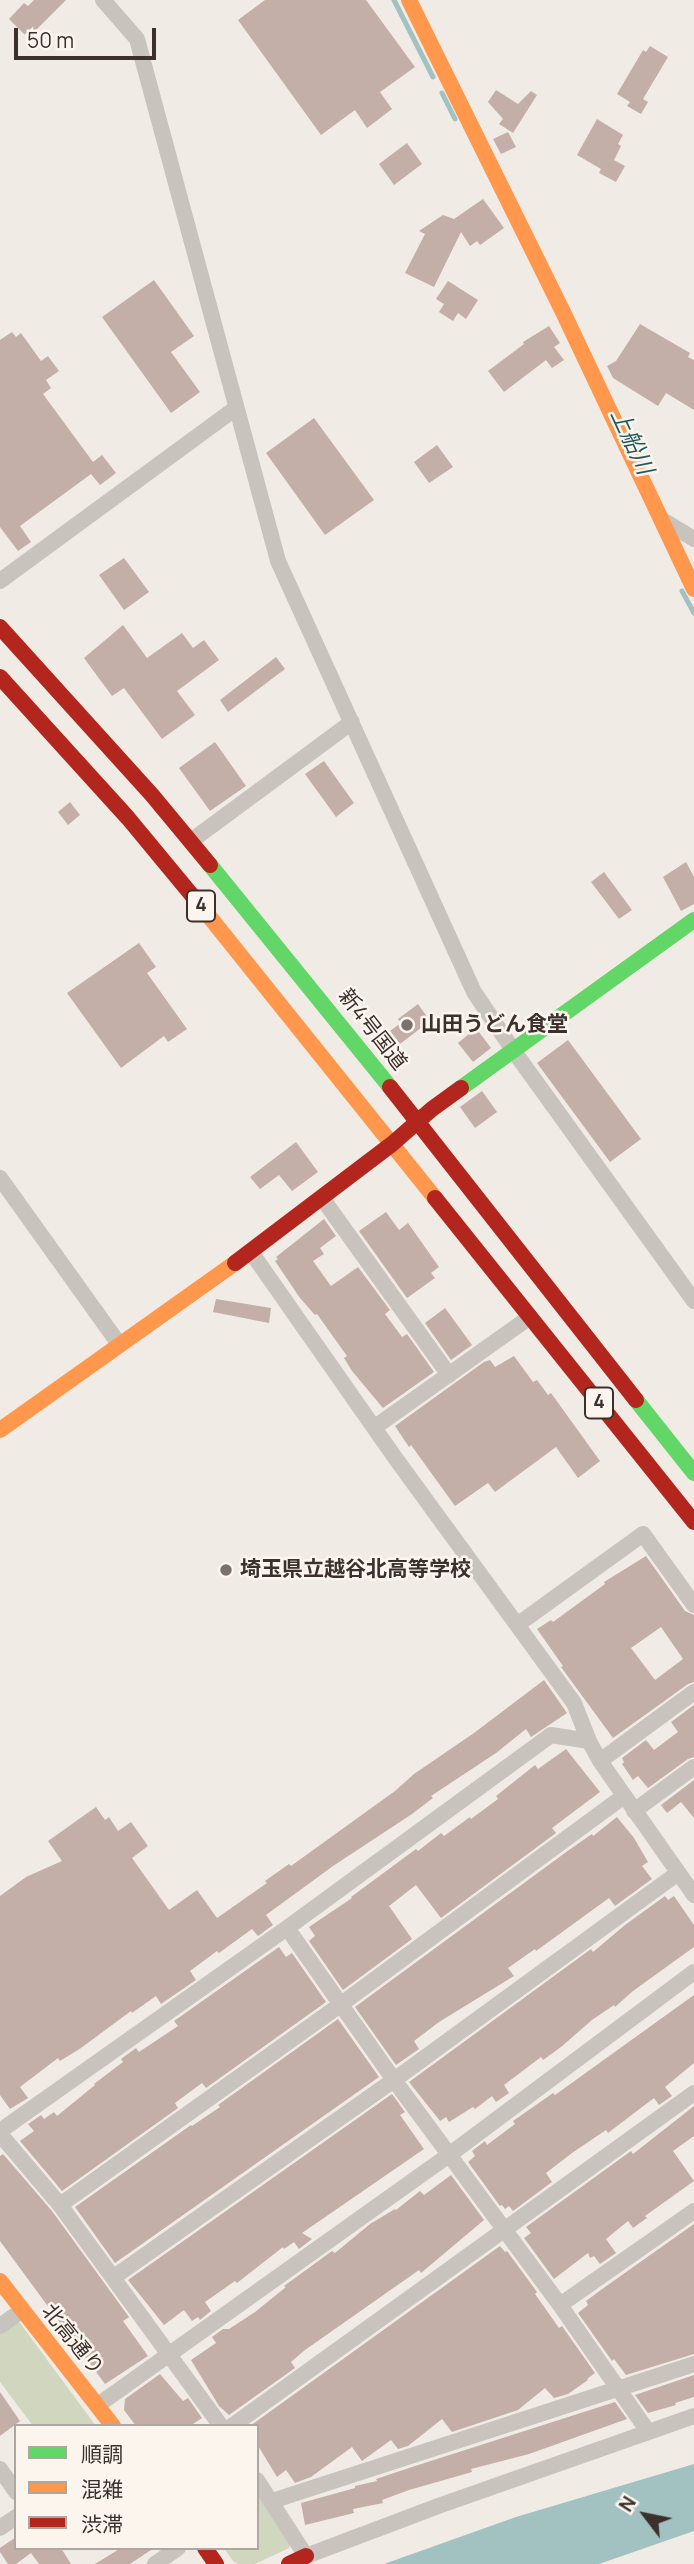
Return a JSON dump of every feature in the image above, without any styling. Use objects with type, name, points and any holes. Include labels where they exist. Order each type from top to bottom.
[{"type":"main road","points":[[409,0],[563,312],[661,519],[668,540],[694,589]]},
{"type":"main road","name":"新4号国道","points":[[0,628],[191,841],[418,1121],[694,1474]]},
{"type":"main road","name":"4","points":[[0,677],[136,828],[262,980],[694,1522]]},
{"type":"main road","points":[[0,1430],[251,1252],[418,1121],[694,920]]},
{"type":"main road","name":"北高通り","points":[[0,2281],[112,2424]]},
{"type":"main road","points":[[289,2564],[306,2556]]},
{"type":"street","points":[[103,0],[137,39],[278,561],[474,992],[513,1051],[694,1301]]},
{"type":"street","points":[[0,581],[236,408]]},
{"type":"street","points":[[661,519],[694,539]]},
{"type":"street","points":[[191,841],[352,722]]},
{"type":"street","points":[[0,1178],[119,1344]]},
{"type":"street","points":[[322,1198],[449,1376]]},
{"type":"street","points":[[251,1252],[574,1703],[600,1761],[694,1895]]},
{"type":"street","points":[[375,1427],[530,1317]]},
{"type":"street","points":[[517,1625],[643,1534],[694,1605]]},
{"type":"street","points":[[600,1761],[694,1692]]},
{"type":"street","points":[[220,2424],[61,2204],[0,2133],[551,1735],[589,1741]]},
{"type":"street","points":[[634,1811],[694,1767]]},
{"type":"street","points":[[61,2204],[340,2005],[624,1796]]},
{"type":"street","points":[[114,2277],[394,2080],[678,1873]]},
{"type":"street","points":[[287,1928],[394,2080],[560,2305],[647,2430]]},
{"type":"street","points":[[98,2406],[449,2155],[694,1972]]},
{"type":"street","points":[[235,2424],[694,2092]]},
{"type":"street","points":[[560,2305],[694,2211]]},
{"type":"street","points":[[0,2326],[21,2311]]},
{"type":"street","points":[[272,2501],[694,2364]]},
{"type":"street","points":[[259,2483],[306,2556],[647,2430],[694,2416]]},
{"type":"street","points":[[0,2469],[14,2489]]},
{"type":"street","points":[[156,2564],[175,2550]]},
{"type":"green space","points":[[17,2319],[95,2424],[32,2424],[0,2382],[0,2332]]},
{"type":"green space","points":[[259,2493],[292,2538],[289,2548],[255,2564],[238,2564],[225,2550],[259,2550]]},
{"type":"water","points":[[694,2464],[694,2531],[599,2564],[384,2564],[516,2517]]},
{"type":"building","points":[[34,0],[66,0],[28,38],[9,19],[24,3],[28,6]]},
{"type":"building","points":[[265,0],[366,0],[415,67],[380,92],[392,109],[367,128],[355,110],[321,135],[238,20]]},
{"type":"building","points":[[650,46],[668,57],[643,99],[648,102],[641,114],[627,106],[630,102],[617,94],[643,50],[646,52]]},
{"type":"building","points":[[496,90],[518,104],[531,91],[537,95],[513,133],[499,124],[503,119],[488,102]]},
{"type":"building","points":[[597,119],[623,135],[614,160],[625,166],[616,182],[599,173],[601,169],[577,155]]},
{"type":"building","points":[[508,132],[516,147],[501,154],[493,139]]},
{"type":"building","points":[[407,143],[422,164],[394,185],[379,164]]},
{"type":"building","points":[[483,199],[504,228],[480,245],[477,241],[470,246],[461,232],[434,287],[405,273],[425,234],[419,231],[443,215],[454,219]]},
{"type":"building","points":[[154,280],[194,336],[171,352],[200,392],[171,413],[102,317]]},
{"type":"building","points":[[448,281],[478,300],[466,319],[458,313],[453,321],[439,312],[444,304],[436,299]]},
{"type":"building","points":[[640,324],[690,353],[688,357],[694,360],[694,410],[666,393],[658,406],[613,378],[607,366],[616,361]]},
{"type":"building","points":[[549,326],[560,343],[554,347],[564,360],[552,368],[546,360],[504,392],[488,371],[524,344],[523,342]]},
{"type":"building","points":[[12,332],[16,337],[21,333],[41,361],[48,356],[59,371],[46,380],[51,388],[43,394],[93,462],[102,455],[116,473],[100,485],[91,474],[20,526],[31,542],[18,551],[0,527],[0,340]]},
{"type":"building","points":[[314,418],[374,500],[325,535],[266,453]]},
{"type":"building","points":[[437,445],[453,467],[429,483],[414,462]]},
{"type":"building","points":[[124,558],[149,592],[124,610],[99,575]]},
{"type":"building","points":[[123,625],[147,658],[182,633],[193,648],[204,640],[219,660],[177,691],[195,715],[162,739],[124,688],[112,696],[84,658]]},
{"type":"building","points":[[276,657],[285,669],[228,712],[220,700]]},
{"type":"building","points":[[215,742],[246,786],[210,811],[179,768]]},
{"type":"building","points":[[324,761],[354,803],[336,817],[305,774]]},
{"type":"building","points":[[70,802],[80,815],[68,825],[58,812]]},
{"type":"building","points":[[686,862],[694,877],[694,904],[681,911],[663,877]]},
{"type":"building","points":[[604,872],[632,910],[619,919],[591,882]]},
{"type":"building","points":[[139,943],[156,967],[147,973],[187,1029],[168,1042],[164,1036],[121,1068],[67,993]]},
{"type":"building","points":[[418,1004],[430,1021],[400,1044],[390,1031],[401,1023],[398,1019]]},
{"type":"building","points":[[476,1028],[491,1048],[473,1062],[458,1043]]},
{"type":"building","points":[[568,1040],[641,1139],[610,1162],[537,1063]]},
{"type":"building","points":[[482,1091],[497,1112],[475,1128],[460,1107]]},
{"type":"building","points":[[296,1142],[318,1172],[292,1191],[279,1175],[260,1189],[250,1177]]},
{"type":"building","points":[[386,1212],[399,1230],[408,1223],[439,1267],[431,1273],[435,1278],[407,1298],[359,1231]]},
{"type":"building","points":[[324,1219],[336,1236],[320,1248],[324,1254],[313,1261],[331,1286],[358,1267],[390,1310],[385,1314],[402,1337],[407,1334],[434,1372],[383,1408],[352,1371],[344,1358],[347,1356],[317,1314],[300,1298],[275,1261],[278,1259],[276,1257]]},
{"type":"building","points":[[216,1299],[271,1308],[269,1323],[213,1312]]},
{"type":"building","points":[[445,1308],[472,1345],[451,1360],[425,1323]]},
{"type":"building","points":[[514,1356],[533,1382],[537,1380],[548,1395],[551,1393],[600,1461],[578,1478],[556,1447],[495,1492],[488,1483],[455,1506],[395,1426],[484,1362],[490,1360],[495,1367]]},
{"type":"building","points":[[646,1556],[685,1611],[694,1615],[694,1682],[613,1738],[537,1629],[551,1620],[553,1622],[605,1584],[604,1582]],"holes":[[[661,1627],[683,1659],[655,1680],[631,1648]]]},
{"type":"building","points":[[544,1680],[567,1713],[531,1737],[526,1729],[496,1753],[431,1796],[433,1798],[412,1814],[333,1866],[266,1915],[273,1925],[258,1936],[252,1929],[219,1953],[217,1951],[190,1971],[196,1980],[161,2004],[156,1996],[81,2048],[60,2061],[58,2058],[20,2087],[28,2098],[10,2109],[0,2095],[0,1896],[26,1877],[62,1861],[48,1841],[96,1807],[105,1820],[109,1817],[118,1831],[131,1822],[148,1846],[132,1858],[169,1910],[197,1890],[217,1918]]},
{"type":"building","points":[[694,1705],[694,1757],[648,1788],[638,1776],[633,1780],[622,1764],[622,1758],[646,1740],[654,1750],[678,1732],[671,1722]]},
{"type":"building","points":[[566,1749],[600,1792],[552,1828],[556,1833],[441,1918],[416,1885],[389,1906],[412,1939],[343,1990],[309,1941],[315,1936],[309,1927],[416,1849],[418,1851],[441,1833],[444,1836],[470,1817],[471,1819],[498,1799],[496,1796],[535,1765],[538,1769]]},
{"type":"building","points":[[694,1780],[694,1818],[681,1802],[667,1813],[661,1805]]},
{"type":"building","points":[[617,1817],[648,1862],[642,1866],[652,1879],[615,1906],[609,1898],[508,1968],[514,1976],[439,2022],[414,2041],[419,2049],[396,2065],[355,2007]]},
{"type":"building","points":[[665,1896],[668,1900],[674,1896],[694,1925],[694,1947],[615,2007],[614,2005],[592,2020],[561,2047],[543,2060],[541,2057],[504,2085],[509,2093],[496,2102],[492,2096],[475,2109],[473,2107],[449,2122],[446,2117],[440,2121],[409,2082],[591,1949],[593,1952]]},
{"type":"building","points":[[279,1947],[286,1957],[292,1953],[326,2002],[206,2088],[202,2083],[175,2103],[178,2108],[62,2191],[20,2141],[34,2131],[28,2124],[41,2115],[44,2119],[54,2112],[57,2116],[123,2062],[121,2059],[136,2048],[139,2052],[178,2026],[174,2021]]},
{"type":"building","points":[[694,1995],[694,2063],[665,2087],[672,2096],[659,2105],[654,2098],[608,2133],[606,2130],[572,2153],[546,2173],[552,2182],[513,2211],[509,2206],[505,2209],[500,2206],[468,2162],[475,2156],[472,2151],[485,2141],[487,2145],[515,2124],[513,2121],[553,2093],[555,2095]]},
{"type":"building","points":[[338,2019],[379,2077],[115,2263],[75,2207],[220,2107],[218,2105]]},
{"type":"building","points":[[392,2094],[405,2112],[400,2115],[424,2149],[302,2233],[312,2239],[299,2249],[294,2242],[284,2249],[283,2247],[237,2283],[235,2281],[205,2302],[211,2311],[200,2320],[198,2317],[192,2321],[184,2310],[164,2325],[128,2280]]},
{"type":"building","points":[[694,2106],[694,2136],[673,2151],[694,2181],[645,2216],[647,2218],[633,2228],[628,2221],[606,2239],[616,2253],[600,2264],[594,2256],[590,2258],[588,2253],[554,2279],[524,2238],[531,2233],[526,2227],[631,2151],[633,2154]]},
{"type":"building","points":[[3,2154],[52,2211],[129,2317],[123,2321],[148,2356],[105,2384],[0,2241],[0,2156]]},
{"type":"building","points":[[451,2175],[484,2220],[421,2273],[419,2270],[305,2350],[291,2362],[295,2368],[229,2415],[219,2406],[191,2360],[216,2343],[212,2337],[255,2312],[286,2287],[284,2286],[332,2251],[335,2253],[370,2224],[396,2210],[420,2191],[424,2195]]},
{"type":"building","points":[[694,2224],[694,2354],[626,2375],[614,2359],[612,2361],[578,2313],[588,2305],[586,2301]]},
{"type":"building","points":[[500,2246],[507,2251],[559,2328],[562,2326],[595,2373],[568,2394],[554,2398],[545,2388],[518,2410],[452,2432],[442,2419],[408,2446],[398,2449],[391,2440],[362,2461],[352,2447],[311,2477],[295,2483],[286,2470],[277,2477],[259,2447],[259,2424],[253,2424]]},
{"type":"building","points":[[160,2374],[183,2401],[188,2398],[202,2418],[193,2424],[134,2424],[124,2410],[125,2399]]},
{"type":"building","points":[[694,2375],[694,2397],[675,2403],[676,2405],[648,2413],[635,2395]]},
{"type":"building","points":[[0,2392],[20,2421],[0,2436]]},
{"type":"building","points":[[615,2402],[627,2419],[529,2454],[471,2469],[472,2472],[409,2490],[382,2500],[383,2503],[353,2509],[354,2513],[305,2525],[301,2503],[377,2481],[376,2479],[412,2467]]},
{"type":"building","points":[[14,2538],[14,2550],[62,2550],[71,2564],[39,2564],[31,2553],[16,2564],[8,2564],[0,2548]]},
{"type":"building","points":[[118,2550],[151,2550],[130,2564],[95,2564]]},
{"type":"waterway","name":"上船川","points":[[394,0],[433,77]]},
{"type":"waterway","name":"上船川","points":[[442,93],[455,119]]},
{"type":"waterway","name":"上船川","points":[[682,591],[694,613]]},
{"type":"traffic: fast","points":[[210,865],[390,1087]]},
{"type":"traffic: fast","points":[[461,1088],[694,920]]},
{"type":"traffic: fast","points":[[636,1400],[694,1473]]},
{"type":"traffic: slow","points":[[409,0],[563,312],[694,589]]},
{"type":"traffic: slow","points":[[200,905],[435,1198]]},
{"type":"traffic: slow","points":[[0,1430],[235,1263]]},
{"type":"traffic: slow","points":[[0,2281],[111,2424]]},
{"type":"traffic: jam","points":[[0,627],[152,795],[210,865]]},
{"type":"traffic: jam","points":[[0,677],[128,818],[200,905]]},
{"type":"traffic: jam","points":[[390,1087],[636,1400]]},
{"type":"traffic: jam","points":[[235,1263],[461,1088]]},
{"type":"traffic: jam","points":[[435,1198],[694,1522]]},
{"type":"traffic: jam","points":[[206,2550],[216,2564]]},
{"type":"traffic: jam","points":[[289,2564],[306,2556]]},
{"type":"place","name":"山田うどん食堂","points":[[407,1025]]},
{"type":"place","name":"埼玉県立越谷北高等学校","points":[[226,1570]]}]
